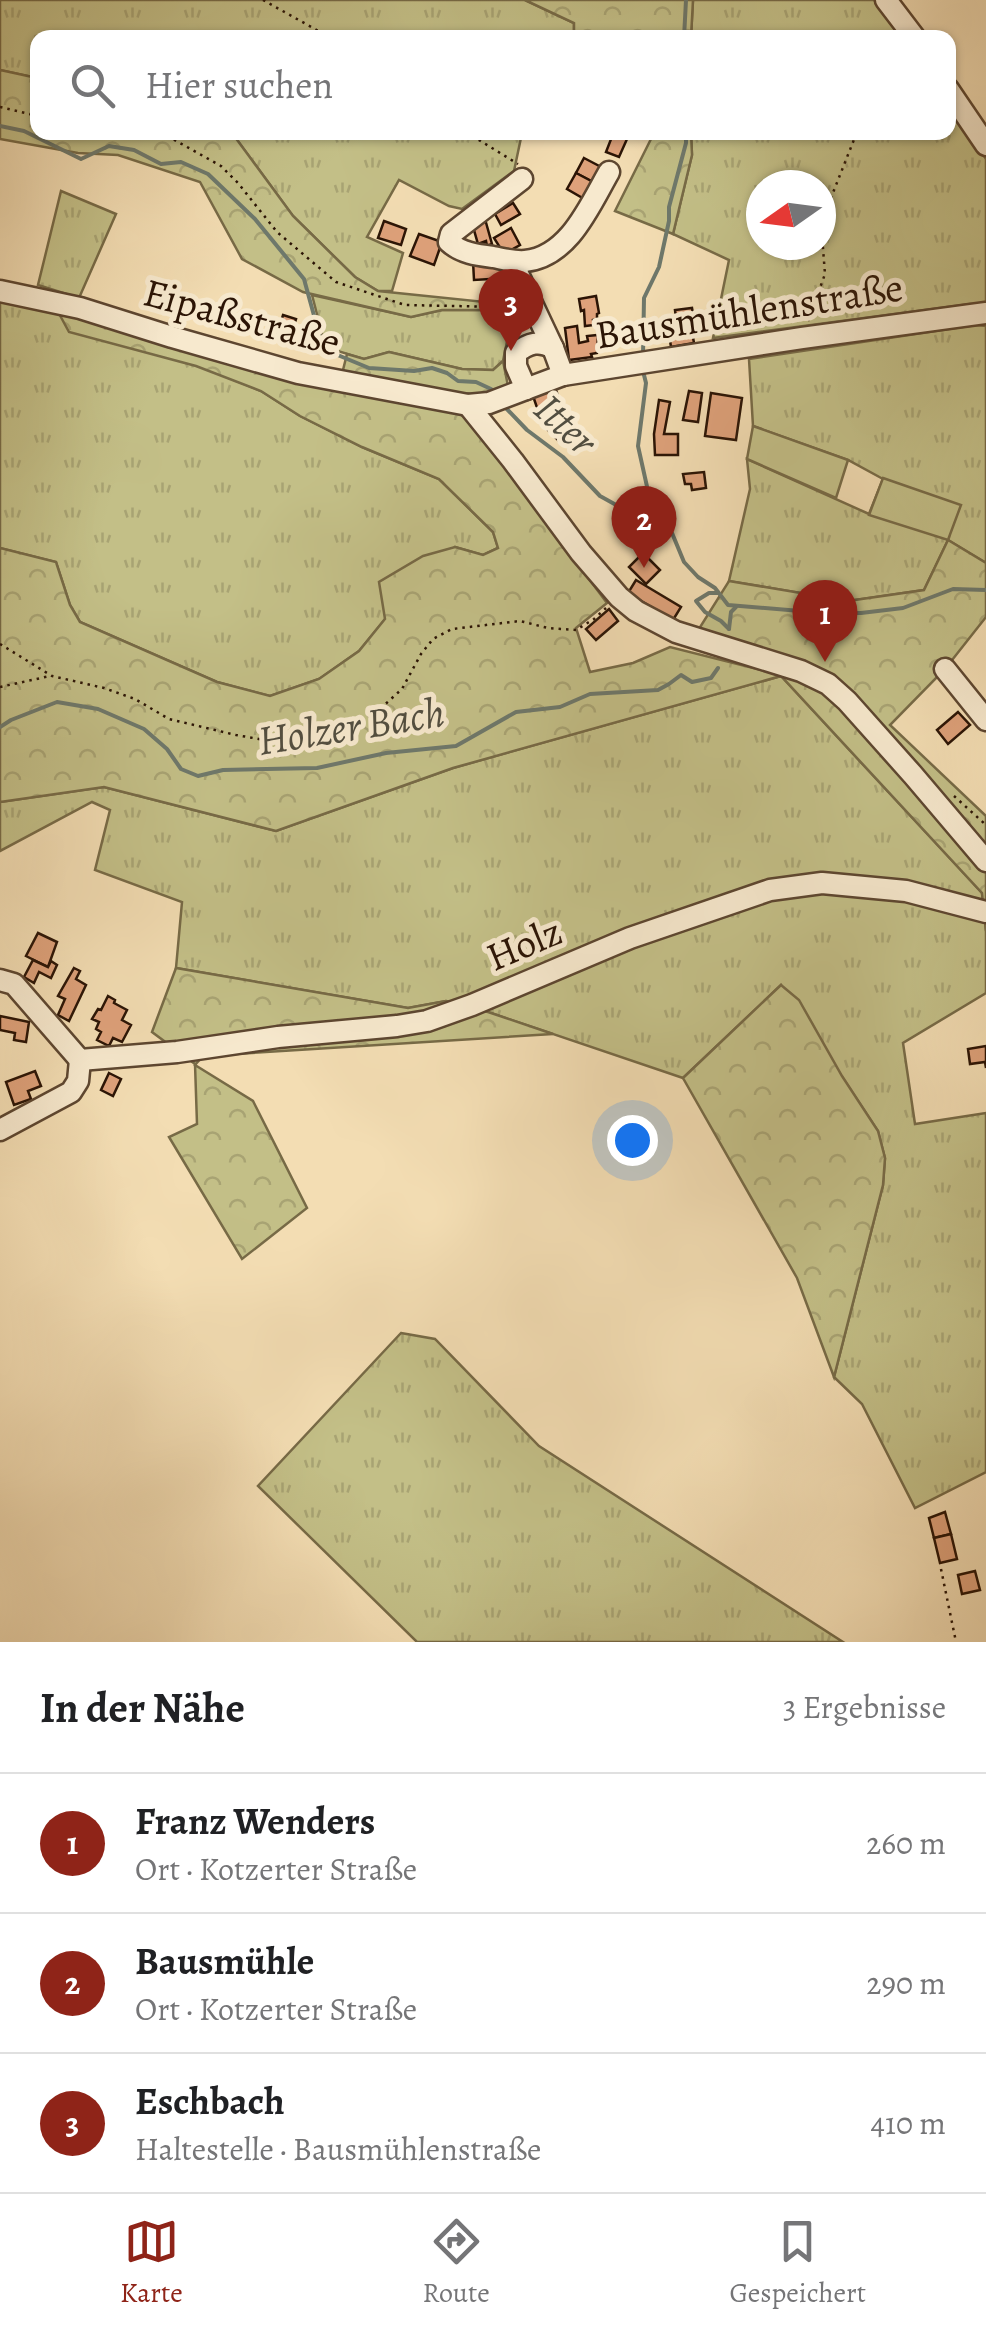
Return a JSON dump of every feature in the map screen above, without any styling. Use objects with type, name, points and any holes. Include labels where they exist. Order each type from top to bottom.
[{"type":"street","points":[[886,0],[908,30]]},
{"type":"street","points":[[956,100],[986,145]]},
{"type":"street","points":[[522,179],[450,234],[449,242],[460,251],[529,261],[558,248],[576,228],[609,172]]},
{"type":"street","points":[[516,262],[525,311],[554,348],[563,375]]},
{"type":"street","name":"Eipaßstraße","points":[[0,291],[80,308],[298,373],[487,402]]},
{"type":"street","name":"Bausmühlenstraße","points":[[487,402],[563,375],[986,313]]},
{"type":"street","points":[[526,389],[516,366],[516,353],[535,342],[554,348]]},
{"type":"street","points":[[487,402],[513,461],[619,598],[676,632],[801,670],[828,684],[913,775],[986,862]]},
{"type":"street","points":[[945,669],[986,720]]},
{"type":"street","name":"Holz","points":[[80,1060],[177,1052],[427,1020],[630,938],[770,890],[822,883],[878,888],[906,891],[986,912]]},
{"type":"street","points":[[0,980],[14,984],[80,1060],[78,1081],[71,1092],[0,1130]]},
{"type":"path","points":[[263,0],[317,30]]},
{"type":"path","points":[[0,107],[30,114]]},
{"type":"path","points":[[175,140],[221,166],[277,232],[336,282],[404,305],[525,311]]},
{"type":"path","points":[[479,140],[518,163],[523,169],[522,179]]},
{"type":"path","points":[[802,338],[825,274],[822,223],[854,140]]},
{"type":"path","points":[[0,644],[52,676],[135,699],[169,719],[270,741],[322,746],[336,740],[402,688],[420,654],[433,639],[452,629],[520,622],[576,630],[619,598]]},
{"type":"path","points":[[0,688],[52,676]]},
{"type":"path","points":[[941,1569],[956,1642]]},
{"type":"green space","points":[[0,0],[525,0],[574,23],[574,30],[30,30],[30,76],[0,70]]},
{"type":"green space","points":[[525,0],[693,0],[691,30],[574,30],[574,23]]},
{"type":"green space","points":[[693,0],[874,0],[902,30],[691,30]]},
{"type":"green space","points":[[0,70],[30,76],[30,140],[237,140],[293,216],[355,277],[378,291],[495,303],[494,310],[442,310],[411,317],[303,292],[242,259],[200,182],[118,155],[78,153],[0,139]]},
{"type":"green space","points":[[956,113],[986,159],[986,304],[713,338],[729,260],[673,234],[692,155],[691,140],[956,140]]},
{"type":"green space","points":[[237,140],[521,140],[514,171],[462,209],[399,180],[367,237],[403,253],[392,291],[378,291],[355,277],[293,216]]},
{"type":"green space","points":[[650,140],[691,140],[692,155],[673,234],[615,211]]},
{"type":"green space","points":[[61,191],[116,214],[79,298],[38,285]]},
{"type":"green space","points":[[312,295],[411,317],[442,310],[494,310],[492,324],[509,332],[503,361],[493,370],[462,369],[389,352],[364,359],[331,349],[324,341]]},
{"type":"green space","points":[[0,296],[56,308],[261,391],[362,447],[439,479],[493,532],[498,548],[483,555],[455,547],[359,651],[319,679],[270,696],[217,682],[80,622],[56,562],[0,548]]},
{"type":"green space","points":[[56,308],[462,409],[607,603],[576,628],[590,672],[633,663],[670,647],[781,675],[788,660],[697,632],[729,581],[848,601],[924,590],[948,540],[986,563],[986,617],[945,669],[890,725],[986,816],[986,931],[982,893],[781,676],[453,768],[276,831],[104,787],[0,802],[0,548],[56,562],[80,622],[217,682],[270,696],[319,679],[359,651],[385,619],[379,582],[423,556],[455,547],[483,555],[498,548],[493,532],[439,479],[362,447],[261,391],[196,366],[69,332]]},
{"type":"green space","points":[[986,326],[986,563],[948,540],[924,590],[848,601],[729,581],[750,489],[747,459],[869,514],[883,479],[848,460],[753,426],[749,359]]},
{"type":"green space","points":[[389,352],[462,369],[493,370],[503,361],[508,386],[482,397],[342,374],[347,354],[364,359]]},
{"type":"green space","points":[[753,426],[848,460],[836,498],[747,459]]},
{"type":"green space","points":[[883,478],[961,505],[948,540],[869,515]]},
{"type":"green space","points":[[781,676],[982,893],[986,993],[903,1043],[915,1124],[986,1113],[986,1472],[915,1508],[862,1404],[834,1377],[883,1185],[885,1158],[878,1131],[781,985],[683,1078],[446,1001],[408,1008],[176,968],[182,902],[95,870],[110,810],[92,802],[0,851],[0,802],[104,787],[276,831],[453,768]]},
{"type":"green space","points":[[176,968],[408,1008],[446,1001],[553,1034],[203,1056],[195,1065],[152,1032]]},
{"type":"green space","points":[[781,985],[799,1000],[878,1131],[885,1158],[883,1185],[834,1377],[797,1278],[683,1078]]},
{"type":"green space","points":[[195,1065],[253,1101],[307,1208],[242,1259],[169,1137],[197,1124]]},
{"type":"green space","points":[[401,1333],[435,1339],[539,1446],[843,1642],[417,1642],[258,1486]]},
{"type":"building","points":[[611,140],[627,140],[619,157],[606,152]]},
{"type":"building","points":[[584,158],[603,168],[595,183],[576,173]]},
{"type":"building","points":[[576,173],[595,183],[586,200],[567,189]]},
{"type":"building","points":[[513,203],[520,214],[501,225],[495,214]]},
{"type":"building","points":[[485,219],[492,244],[487,246],[486,241],[478,244],[472,223]]},
{"type":"building","points":[[384,221],[406,229],[401,245],[378,238]]},
{"type":"building","points":[[511,228],[520,245],[504,254],[494,238]]},
{"type":"building","points":[[419,234],[442,242],[434,265],[410,256]]},
{"type":"building","points":[[480,260],[480,266],[506,264],[507,278],[474,280],[473,261]]},
{"type":"building","points":[[596,296],[597,319],[593,320],[594,325],[585,326],[579,299]]},
{"type":"building","points":[[692,308],[694,343],[671,347],[669,334],[677,326],[675,310]]},
{"type":"building","points":[[283,315],[296,319],[289,342],[276,338]]},
{"type":"building","points":[[577,326],[579,343],[588,341],[587,336],[598,335],[597,353],[569,360],[565,328]]},
{"type":"building","points":[[555,388],[566,415],[543,425],[533,396]]},
{"type":"building","points":[[689,391],[702,393],[698,422],[683,420]]},
{"type":"building","points":[[711,393],[742,398],[736,440],[705,436]]},
{"type":"building","points":[[659,400],[670,402],[664,434],[678,434],[678,455],[655,455]]},
{"type":"building","points":[[566,415],[575,436],[559,441],[543,425]]},
{"type":"building","points":[[704,472],[706,488],[692,490],[691,484],[685,484],[683,474]]},
{"type":"building","points":[[643,553],[660,570],[646,584],[629,567]]},
{"type":"building","points":[[636,580],[681,607],[673,620],[628,593]]},
{"type":"building","points":[[609,609],[618,621],[596,640],[586,629]]},
{"type":"building","points":[[958,712],[970,725],[948,744],[937,730]]},
{"type":"building","points":[[38,933],[57,942],[48,967],[26,956]]},
{"type":"building","points":[[33,960],[48,967],[51,961],[57,965],[51,978],[39,972],[34,983],[24,977]]},
{"type":"building","points":[[74,968],[80,971],[76,979],[86,985],[69,1021],[58,1015],[65,999],[58,996]]},
{"type":"building","points":[[108,996],[127,1010],[122,1020],[131,1025],[122,1042],[113,1038],[109,1046],[97,1040],[101,1032],[96,1029],[99,1022],[92,1019]]},
{"type":"building","points":[[0,1016],[29,1022],[26,1042],[14,1040],[15,1033],[0,1030]]},
{"type":"building","points":[[986,1046],[986,1068],[985,1062],[970,1064],[968,1049]]},
{"type":"building","points":[[35,1071],[41,1086],[28,1091],[31,1099],[14,1105],[6,1082]]},
{"type":"building","points":[[109,1073],[121,1079],[113,1096],[101,1090]]},
{"type":"building","points":[[945,1512],[951,1534],[934,1538],[929,1518]]},
{"type":"building","points":[[951,1534],[957,1559],[940,1563],[934,1538]]},
{"type":"building","points":[[975,1571],[980,1590],[962,1594],[958,1575]]},
{"type":"waterway","points":[[684,30],[686,0]]},
{"type":"waterway","name":"Itter","points":[[0,126],[30,134]]},
{"type":"waterway","name":"Itter","points":[[42,140],[81,159],[109,146],[134,150],[161,164],[181,162],[208,174],[255,219],[304,279],[321,341],[328,351],[369,368],[432,368],[458,381],[476,382],[494,393]]},
{"type":"waterway","points":[[643,356],[644,298],[659,267],[686,140]]},
{"type":"waterway","points":[[643,371],[646,383],[638,446],[654,518]]},
{"type":"waterway","name":"Itter","points":[[503,405],[527,430],[563,457],[600,496],[627,511],[654,519],[672,533],[684,562],[715,588],[728,605],[861,613],[903,608],[953,589],[986,590]]},
{"type":"waterway","points":[[718,593],[709,593],[696,601],[729,629]]},
{"type":"waterway","name":"Holzer Bach","points":[[729,629],[731,612],[736,607]]},
{"type":"waterway","name":"Holzer Bach","points":[[0,727],[57,702],[98,709],[144,729],[167,749],[181,769],[198,776],[223,770],[317,768],[386,753],[456,746],[516,712],[560,707],[590,694],[658,690],[681,675],[692,682],[711,678],[718,668]]},
{"type":"place","name":"Eschbach","points":[[511,351]]},
{"type":"place","name":"Bausmühle","points":[[644,568]]},
{"type":"place","name":"Franz Wenders","points":[[825,662]]}]
